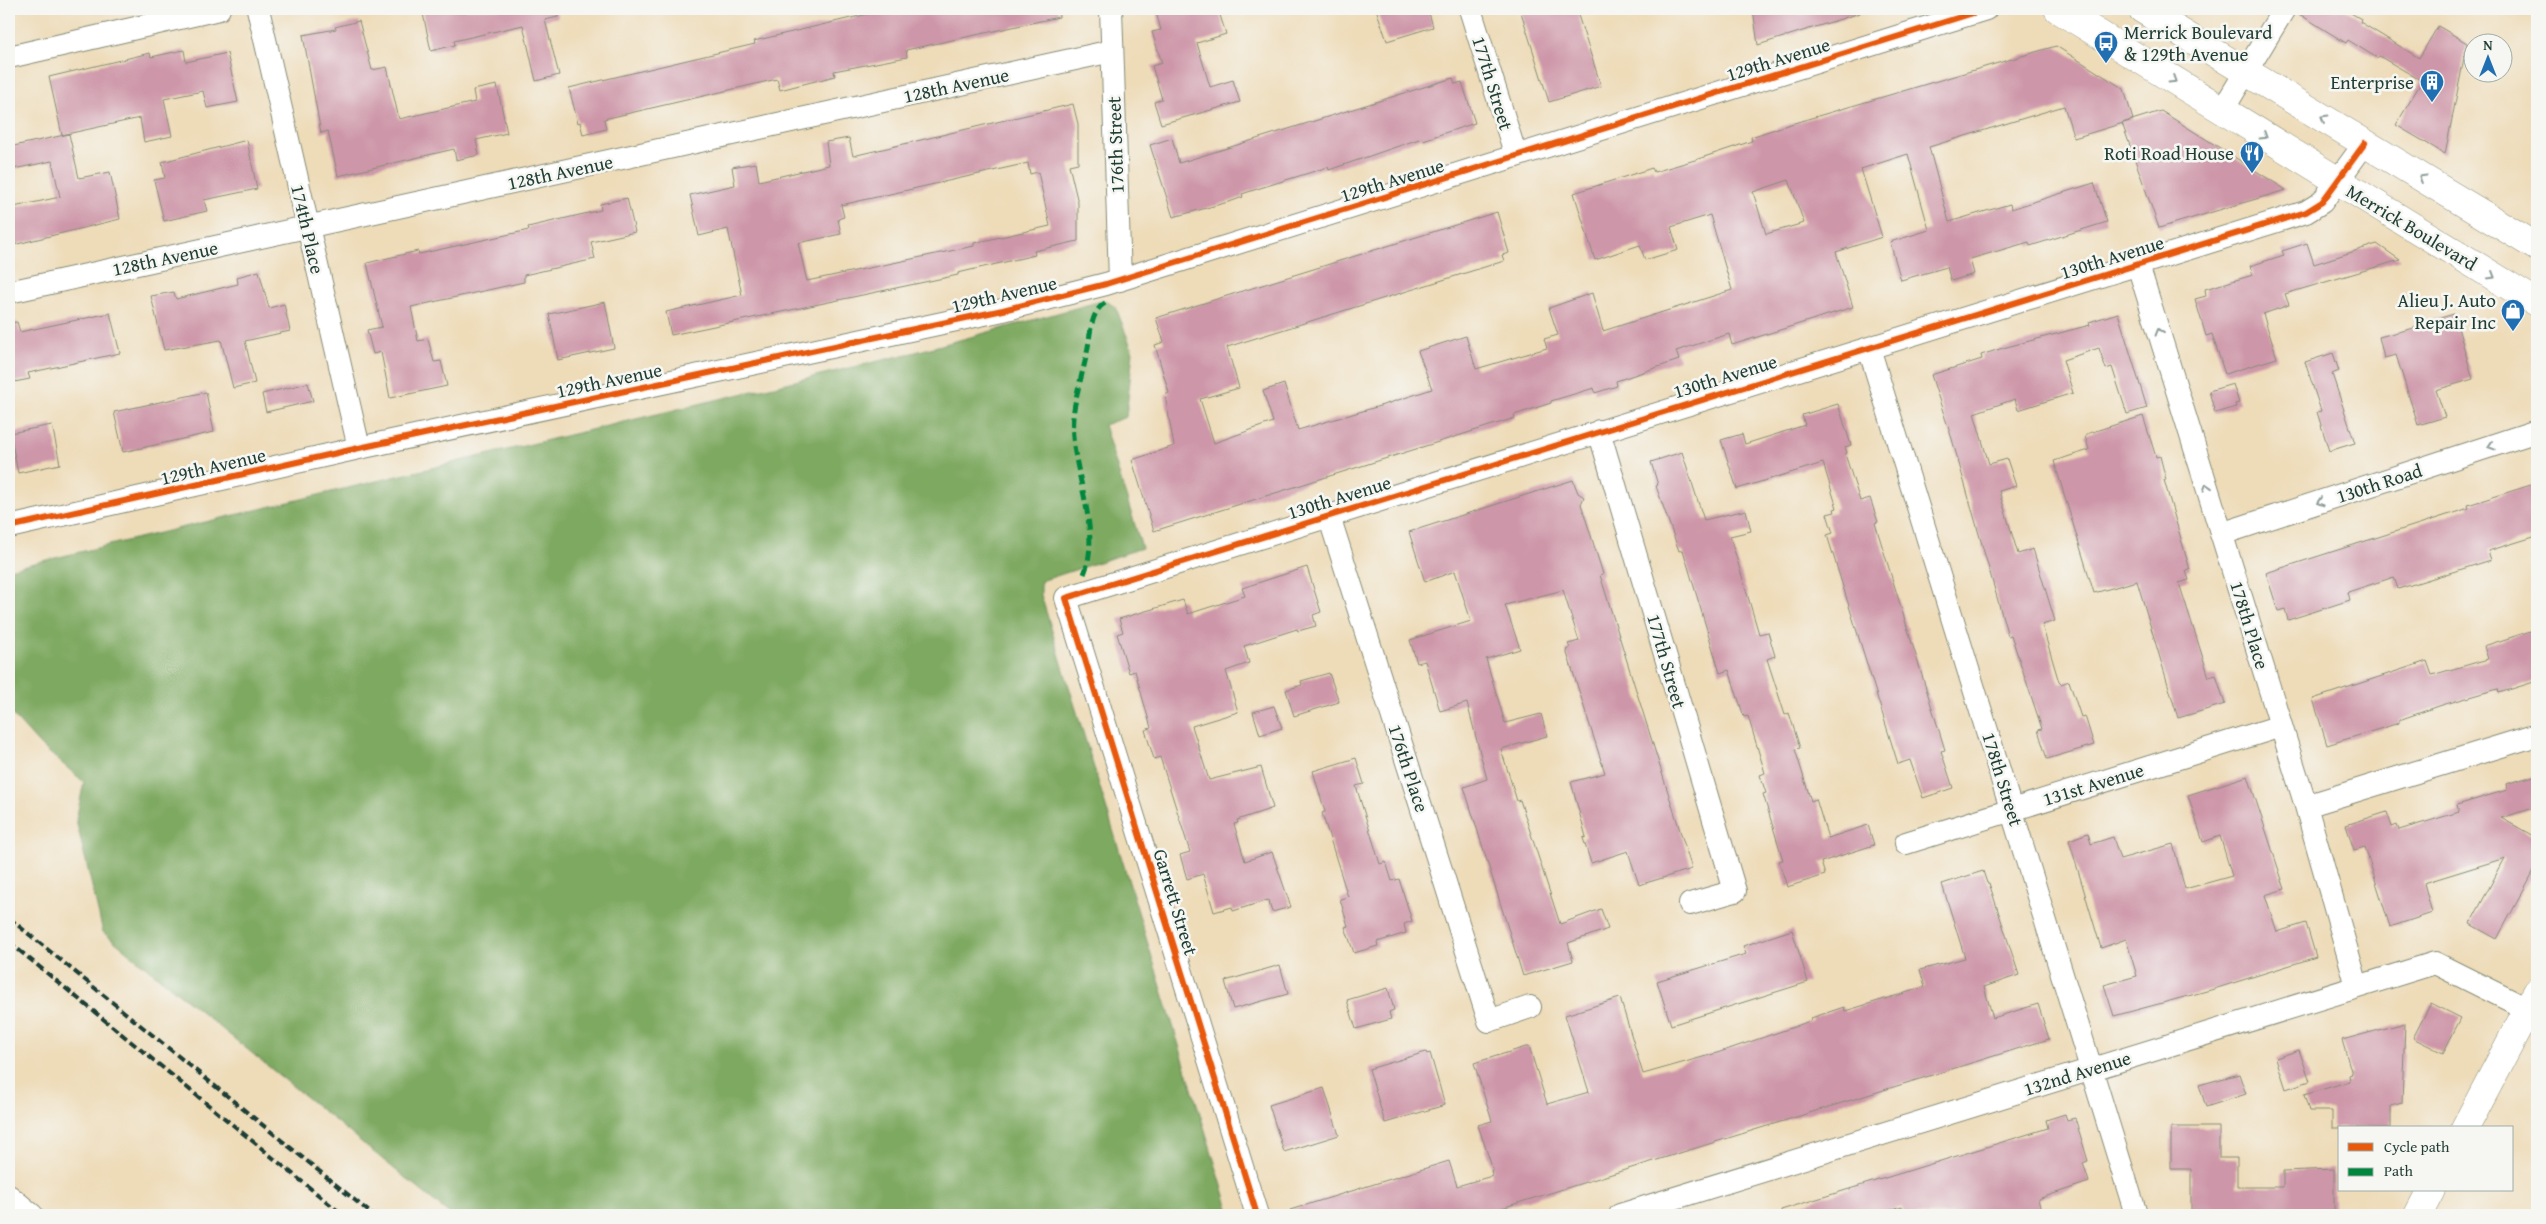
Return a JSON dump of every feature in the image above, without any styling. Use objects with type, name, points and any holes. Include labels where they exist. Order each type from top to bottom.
[{"type":"main road","name":"Merrick Boulevard","points":[[2058,9],[2537,303]]},
{"type":"main road","points":[[2142,9],[2537,247]]},
{"type":"main road","points":[[2466,1126],[2534,1005]]},
{"type":"main road","points":[[2418,1215],[2431,1192]]},
{"type":"street","points":[[9,57],[219,9]]},
{"type":"street","name":"174th Place","points":[[258,9],[359,448]]},
{"type":"street","name":"176th Street","points":[[1111,9],[1120,280]]},
{"type":"street","name":"177th Street","points":[[1470,9],[1516,156]]},
{"type":"street","name":"129th Avenue","points":[[9,527],[359,448],[1004,310],[1120,280],[1986,9]]},
{"type":"street","points":[[2222,110],[2284,9]]},
{"type":"street","name":"128th Avenue","points":[[9,292],[1112,51]]},
{"type":"street","name":"130th Avenue","points":[[1066,598],[2306,212],[2322,202],[2366,143]]},
{"type":"street","name":"178th Place","points":[[2138,265],[2306,806],[2357,986]]},
{"type":"street","name":"178th Street","points":[[1869,348],[2093,1068],[2135,1211]]},
{"type":"street","name":"177th Street","points":[[1599,431],[1735,891],[1690,904]]},
{"type":"street","name":"130th Road","points":[[2221,534],[2537,431]]},
{"type":"street","name":"176th Place","points":[[1329,516],[1489,1021],[1530,1008]]},
{"type":"street","name":"Garrett Street","points":[[1066,598],[1257,1215]]},
{"type":"street","name":"131st Avenue","points":[[1906,843],[2281,726]]},
{"type":"street","points":[[2306,806],[2537,735]]},
{"type":"street","name":"132nd Avenue","points":[[1620,1215],[2435,963],[2534,1005]]},
{"type":"street","points":[[9,1196],[32,1215]]},
{"type":"green space","points":[[1105,300],[1116,308],[1133,352],[1126,417],[1104,425],[1142,548],[1041,581],[1041,595],[1231,1215],[451,1215],[103,932],[76,820],[84,782],[39,744],[9,711],[9,569],[912,353]]},
{"type":"building","points":[[422,9],[557,9],[558,17],[545,20],[559,75],[536,81],[523,25],[454,41],[455,45],[431,51]]},
{"type":"building","points":[[889,9],[897,9],[897,13],[915,9],[1058,9],[1059,17],[906,50],[907,57],[834,71],[835,76],[780,90],[777,79],[604,119],[606,129],[583,135],[580,122],[578,123],[569,88],[755,44],[754,41]]},
{"type":"building","points":[[1155,9],[1218,9],[1226,34],[1197,43],[1210,87],[1233,80],[1240,102],[1161,124],[1154,102],[1162,99],[1152,66],[1162,63],[1152,32],[1161,30]]},
{"type":"building","points":[[1376,9],[1428,9],[1433,27],[1387,41]]},
{"type":"building","points":[[1520,9],[1576,9],[1601,86],[1549,102]]},
{"type":"building","points":[[1753,9],[1860,9],[1860,13],[1758,45]]},
{"type":"building","name":"Enterprise","points":[[2297,9],[2344,9],[2361,19],[2360,22],[2419,58],[2438,26],[2464,41],[2464,58],[2445,154],[2396,125],[2422,81],[2379,56],[2377,58],[2348,40],[2346,43],[2296,12]]},
{"type":"building","points":[[359,21],[372,70],[387,67],[399,119],[475,102],[473,90],[497,85],[507,133],[476,140],[479,155],[456,160],[454,149],[338,176],[328,131],[321,133],[303,35],[336,29],[335,27]]},
{"type":"building","points":[[2056,46],[2124,89],[2133,120],[2074,138],[2064,106],[1929,147],[1949,222],[2010,204],[2011,209],[2094,183],[2107,222],[2030,246],[2029,242],[1970,259],[1974,274],[1951,281],[1947,267],[1901,280],[1890,242],[1929,230],[1908,154],[1861,169],[1882,237],[1836,252],[1853,307],[1732,345],[1729,334],[1676,351],[1679,360],[1616,381],[1617,386],[1595,393],[1594,388],[1551,401],[1551,403],[1514,415],[1515,418],[1154,531],[1132,460],[1174,446],[1165,395],[1169,393],[1155,345],[1164,342],[1156,318],[1497,212],[1509,253],[1502,255],[1504,261],[1227,347],[1239,388],[1200,399],[1214,443],[1273,422],[1263,391],[1284,384],[1298,430],[1383,405],[1432,389],[1418,351],[1466,336],[1476,369],[1547,348],[1544,339],[1558,335],[1549,308],[1592,293],[1603,331],[1732,290],[1710,215],[1671,227],[1678,250],[1645,260],[1640,245],[1595,260],[1574,193],[1652,168],[1654,172],[1695,160],[1752,141],[1751,137]],"holes":[[[1789,180],[1804,223],[1766,234],[1753,192]]]},
{"type":"building","points":[[184,50],[186,62],[227,53],[238,102],[207,108],[203,91],[164,99],[172,136],[144,142],[140,118],[62,135],[49,77],[150,53],[151,57]]},
{"type":"building","points":[[1453,78],[1455,84],[1462,82],[1475,123],[1423,140],[1422,138],[1329,170],[1328,167],[1257,189],[1242,194],[1243,197],[1232,201],[1173,217],[1150,145],[1172,138],[1179,163]]},
{"type":"building","points":[[1073,104],[1078,124],[1078,163],[1069,165],[1078,203],[1078,241],[1034,251],[1035,255],[958,273],[958,275],[671,335],[666,312],[742,295],[728,229],[699,236],[690,195],[735,185],[732,167],[756,163],[759,181],[829,165],[826,142],[849,138],[853,156]],"holes":[[[1028,163],[1030,174],[1038,172],[1050,226],[974,243],[974,246],[807,281],[798,243],[841,234],[838,219],[844,217],[841,205]]]},
{"type":"building","points":[[2161,111],[2286,190],[2159,228],[2122,123]]},
{"type":"building","points":[[69,134],[79,178],[110,172],[120,219],[9,246],[9,208],[60,197],[52,161],[9,170],[9,147]]},
{"type":"building","points":[[247,140],[257,189],[204,200],[207,211],[164,221],[154,180],[165,178],[162,162]]},
{"type":"building","points":[[627,198],[635,232],[591,242],[595,259],[524,275],[524,282],[411,307],[418,341],[428,339],[434,362],[441,361],[447,386],[390,398],[381,352],[373,354],[367,330],[382,327],[367,263],[418,251],[419,254],[529,230],[528,227],[601,210],[600,204]]},
{"type":"building","points":[[2307,243],[2314,264],[2377,244],[2400,260],[2285,294],[2289,305],[2263,314],[2277,358],[2225,374],[2212,334],[2206,336],[2195,299],[2206,296],[2205,289],[2253,275],[2250,266],[2284,255],[2282,251]]},
{"type":"building","points":[[259,271],[269,308],[284,304],[290,331],[245,341],[255,383],[233,388],[221,340],[164,350],[151,296],[174,292],[176,299],[238,284],[237,277]]},
{"type":"building","points":[[605,302],[614,348],[558,360],[549,314]]},
{"type":"building","points":[[110,313],[120,353],[28,373],[30,379],[9,383],[9,323],[17,322],[20,332]]},
{"type":"building","points":[[2118,313],[2147,408],[2127,414],[2112,367],[2106,369],[2099,348],[2063,360],[2073,393],[2018,410],[2015,399],[1974,413],[1989,464],[2007,459],[2016,486],[1999,491],[2018,554],[2033,549],[2055,621],[2042,625],[2059,682],[2061,684],[2069,681],[2081,717],[2085,716],[2094,745],[2047,759],[2038,730],[2042,729],[2011,635],[2008,636],[1952,439],[1931,375],[1982,359],[1981,355],[2090,325],[2089,322]]},
{"type":"building","points":[[2454,314],[2473,379],[2436,390],[2445,417],[2418,425],[2396,355],[2384,358],[2379,337],[2426,325],[2426,322]]},
{"type":"building","points":[[2333,353],[2339,371],[2332,374],[2355,443],[2329,451],[2317,412],[2321,411],[2305,362]]},
{"type":"building","points":[[308,383],[313,401],[266,412],[262,394]]},
{"type":"building","points":[[2233,384],[2239,403],[2235,404],[2236,407],[2215,413],[2209,391]]},
{"type":"building","points":[[206,392],[214,432],[123,452],[114,412]]},
{"type":"building","points":[[1838,404],[1851,445],[1845,447],[1847,453],[1845,454],[1860,501],[1870,498],[1878,522],[1875,523],[1945,750],[1941,751],[1953,788],[1923,798],[1910,760],[1898,764],[1827,535],[1833,533],[1827,514],[1835,512],[1834,509],[1837,508],[1823,463],[1737,489],[1721,440],[1742,434],[1745,444],[1805,425],[1802,415]]},
{"type":"building","points":[[2143,416],[2156,457],[2160,456],[2166,480],[2164,480],[2190,570],[2186,571],[2189,580],[2179,583],[2209,677],[2216,675],[2225,704],[2178,718],[2137,581],[2094,593],[2054,461],[2089,450],[2085,436],[2089,433]]},
{"type":"building","points":[[52,425],[60,464],[18,473],[10,433]]},
{"type":"building","points":[[1682,452],[1704,520],[1746,510],[1751,531],[1730,536],[1759,634],[1768,632],[1775,656],[1767,659],[1785,715],[1789,713],[1800,748],[1795,749],[1811,801],[1816,799],[1828,838],[1868,825],[1874,845],[1821,862],[1825,875],[1787,887],[1779,861],[1783,860],[1763,794],[1766,793],[1760,775],[1765,773],[1748,716],[1744,717],[1729,670],[1720,673],[1683,550],[1679,551],[1656,486],[1658,485],[1651,462]]},
{"type":"building","points":[[1573,480],[1578,493],[1584,497],[1581,504],[1603,574],[1600,575],[1692,869],[1639,885],[1628,851],[1591,863],[1583,838],[1586,837],[1571,782],[1605,773],[1566,650],[1570,648],[1568,644],[1579,641],[1563,590],[1505,605],[1520,649],[1486,659],[1505,723],[1541,714],[1547,736],[1501,749],[1517,801],[1520,800],[1560,924],[1601,909],[1608,929],[1568,943],[1573,961],[1523,976],[1464,787],[1487,779],[1467,703],[1440,711],[1425,661],[1417,663],[1410,640],[1471,621],[1455,571],[1425,582],[1409,532]]},
{"type":"building","points":[[2534,484],[2537,496],[2537,536],[2488,551],[2491,560],[2398,589],[2394,577],[2348,592],[2350,600],[2288,620],[2285,609],[2278,611],[2266,573],[2469,508],[2468,505]]},
{"type":"building","points":[[1307,567],[1321,612],[1313,615],[1316,626],[1298,631],[1297,629],[1244,646],[1249,663],[1226,671],[1238,712],[1192,726],[1209,780],[1261,767],[1273,808],[1237,820],[1238,823],[1234,824],[1245,861],[1272,852],[1291,907],[1272,912],[1268,900],[1233,911],[1232,907],[1214,912],[1203,874],[1187,879],[1180,855],[1190,852],[1160,757],[1154,759],[1145,730],[1151,728],[1135,671],[1129,673],[1117,634],[1123,632],[1119,619],[1183,600],[1188,614],[1245,596],[1242,588]]},
{"type":"building","points":[[2537,629],[2537,681],[2499,693],[2498,689],[2442,705],[2399,720],[2399,723],[2327,745],[2313,699],[2427,661],[2432,675],[2488,659],[2484,646]]},
{"type":"building","points":[[1329,673],[1339,702],[1294,716],[1286,690],[1302,685],[1301,681]]},
{"type":"building","points":[[1274,706],[1282,728],[1260,735],[1253,712]]},
{"type":"building","points":[[1356,758],[1364,784],[1356,786],[1380,864],[1386,862],[1392,881],[1399,879],[1412,921],[1404,924],[1406,933],[1377,942],[1378,946],[1354,953],[1345,927],[1348,926],[1340,899],[1348,897],[1322,813],[1325,812],[1313,771]]},
{"type":"building","points":[[2537,775],[2537,807],[2501,818],[2537,838],[2537,865],[2497,939],[2470,924],[2505,858],[2424,883],[2432,913],[2390,927],[2365,847],[2354,850],[2346,825],[2387,812],[2392,827],[2397,825],[2399,830],[2459,812],[2457,805],[2507,790],[2506,784]]},
{"type":"building","points":[[2248,776],[2285,889],[2265,895],[2277,932],[2306,923],[2316,957],[2214,989],[2114,1016],[2104,985],[2137,976],[2126,939],[2101,948],[2069,840],[2088,833],[2091,844],[2113,837],[2120,859],[2173,844],[2185,889],[2232,876],[2220,836],[2203,842],[2188,795]]},
{"type":"building","points":[[1983,871],[1987,883],[1989,883],[2019,975],[1984,987],[1993,1018],[2038,1004],[2049,1039],[1479,1215],[1291,1215],[1290,1210],[1449,1161],[1457,1186],[1492,1176],[1491,1170],[1493,1170],[1478,1125],[1492,1121],[1474,1063],[1529,1046],[1547,1104],[1589,1092],[1565,1015],[1620,998],[1643,1074],[1717,1053],[1794,1027],[1812,1020],[1811,1018],[1844,1007],[1845,1011],[1925,987],[1920,970],[1965,958],[1942,884]]},
{"type":"building","points":[[1792,930],[1808,982],[1671,1025],[1657,981],[1746,954],[1743,946]]},
{"type":"building","points":[[1280,965],[1288,994],[1233,1009],[1225,981]]},
{"type":"building","points":[[1388,988],[1394,1010],[1389,1012],[1391,1019],[1356,1029],[1347,1000]]},
{"type":"building","points":[[2431,1003],[2461,1018],[2443,1053],[2413,1038]]},
{"type":"building","points":[[2405,1023],[2402,1103],[2391,1106],[2391,1126],[2338,1126],[2338,1128],[2332,1128],[2332,1111],[2309,1111],[2304,1095],[2350,1081],[2349,1075],[2352,1074],[2342,1040]]},
{"type":"building","points":[[2299,1050],[2310,1081],[2286,1089],[2276,1058]]},
{"type":"building","points":[[1426,1052],[1427,1054],[1430,1053],[1445,1105],[1385,1123],[1369,1069]]},
{"type":"building","points":[[2239,1074],[2246,1094],[2206,1107],[2199,1085]]},
{"type":"building","points":[[1324,1088],[1339,1135],[1284,1152],[1269,1105]]},
{"type":"building","points":[[2065,1114],[2067,1120],[2075,1118],[2088,1161],[2083,1163],[2089,1182],[2038,1199],[2042,1215],[1904,1215],[1902,1207],[1874,1215],[1782,1215],[1781,1210],[2048,1128],[2046,1120]]},
{"type":"building","points":[[2171,1127],[2219,1127],[2219,1158],[2237,1158],[2237,1187],[2283,1187],[2283,1171],[2334,1169],[2334,1214],[2191,1215],[2191,1169],[2171,1169]]},
{"type":"railway","points":[[9,918],[373,1215]]},
{"type":"railway","points":[[9,942],[343,1215]]},
{"type":"marked path","points":[[1084,574],[1089,558],[1089,523],[1075,453],[1073,414],[1093,320],[1103,304],[1109,301]]},
{"type":"cycle path","points":[[9,527],[359,448],[1003,310],[1106,284],[1986,9]]},
{"type":"cycle path","points":[[1257,1215],[1066,598],[2306,212],[2322,202],[2365,143]]},
{"type":"place","name":"Merrick Boulevard & 129th Avenue","points":[[2106,64]]},
{"type":"place","name":"Enterprise","points":[[2432,103]]},
{"type":"place","name":"Roti Road House","points":[[2252,174]]},
{"type":"place","name":"Alieu J. Auto Repair Inc","points":[[2513,332]]}]
